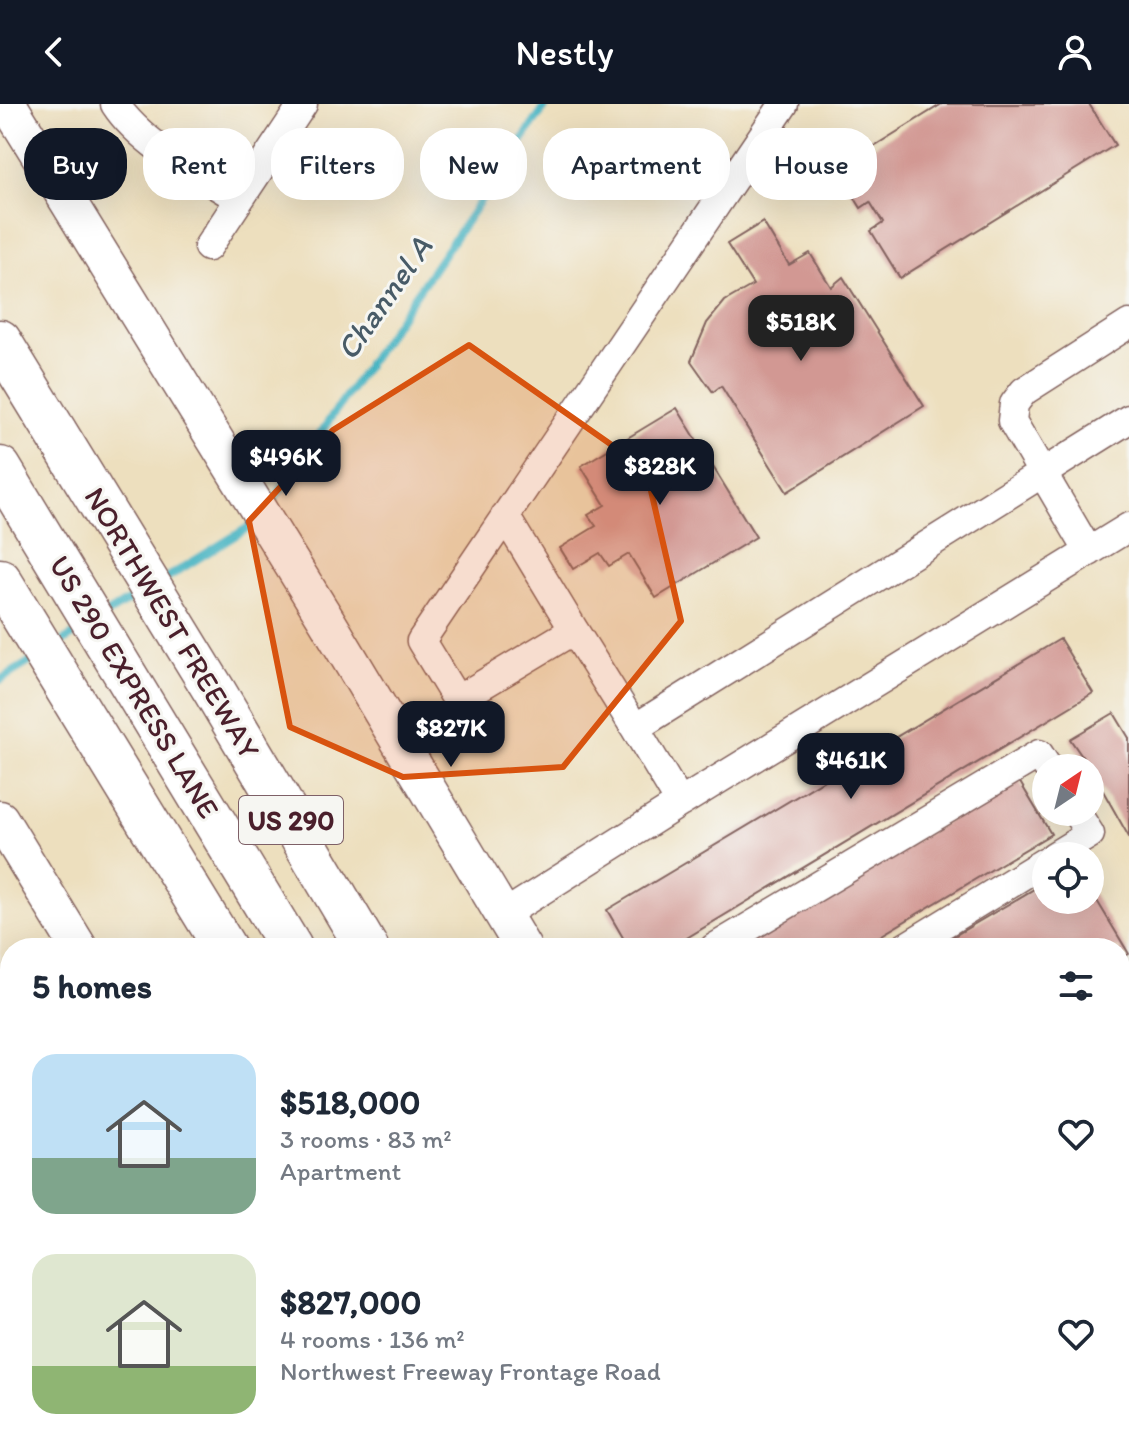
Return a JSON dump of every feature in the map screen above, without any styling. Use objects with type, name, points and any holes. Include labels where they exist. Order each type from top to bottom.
[{"type":"highway","name":"NORTHWEST FREEWAY","points":[[0,341],[361,938]]},
{"type":"highway","name":"US 290 EXPRESS LANE","points":[[0,468],[285,938]]},
{"type":"highway","points":[[0,580],[219,938]]},
{"type":"main road","points":[[8,104],[327,621],[517,938]]},
{"type":"main road","points":[[0,819],[73,938]]},
{"type":"lane","points":[[115,104],[143,134]]},
{"type":"lane","points":[[255,175],[303,104]]},
{"type":"lane","points":[[574,630],[457,700],[421,641],[784,104]]},
{"type":"lane","points":[[208,247],[238,200]]},
{"type":"lane","points":[[1089,552],[1012,421],[1014,404],[1036,381],[1129,324]]},
{"type":"lane","points":[[635,728],[1129,419]]},
{"type":"lane","points":[[505,516],[680,803]]},
{"type":"lane","points":[[503,915],[1129,527]]},
{"type":"lane","points":[[731,938],[1032,758]]},
{"type":"lane","points":[[1077,842],[1090,834],[1085,826]]},
{"type":"lane","points":[[920,938],[1032,870]]},
{"type":"highlighted area","points":[[469,345],[646,469],[681,621],[563,767],[403,777],[290,727],[249,521],[333,430]]},
{"type":"building","points":[[942,104],[1089,104],[1115,145],[900,278],[871,231],[883,223],[870,202],[861,208],[856,200],[877,200],[877,144]]},
{"type":"building","points":[[763,222],[789,265],[810,253],[831,287],[843,277],[924,406],[787,492],[721,386],[713,392],[691,361],[707,323],[725,301],[753,285],[727,244]]},
{"type":"building","points":[[677,408],[756,537],[656,598],[629,554],[609,566],[600,553],[573,569],[560,548],[596,526],[588,515],[605,505],[581,466]]},
{"type":"building","points":[[1060,639],[1093,693],[687,938],[623,938],[607,910]]},
{"type":"building","points":[[1114,713],[1129,738],[1129,837],[1104,793],[1104,754],[1080,754],[1070,739]]},
{"type":"building","points":[[1018,779],[1032,802],[1032,826],[1046,826],[1051,834],[1032,842],[1032,845],[877,938],[753,938]]},
{"type":"building","points":[[1032,890],[1032,914],[1104,912],[1119,938],[951,938]]},
{"type":"waterway","name":"Channel A","points":[[268,509],[547,104]]},
{"type":"waterway","points":[[160,582],[257,522]]},
{"type":"waterway","points":[[105,615],[141,593]]},
{"type":"waterway","points":[[54,647],[83,629]]},
{"type":"waterway","points":[[0,680],[36,658]]}]
